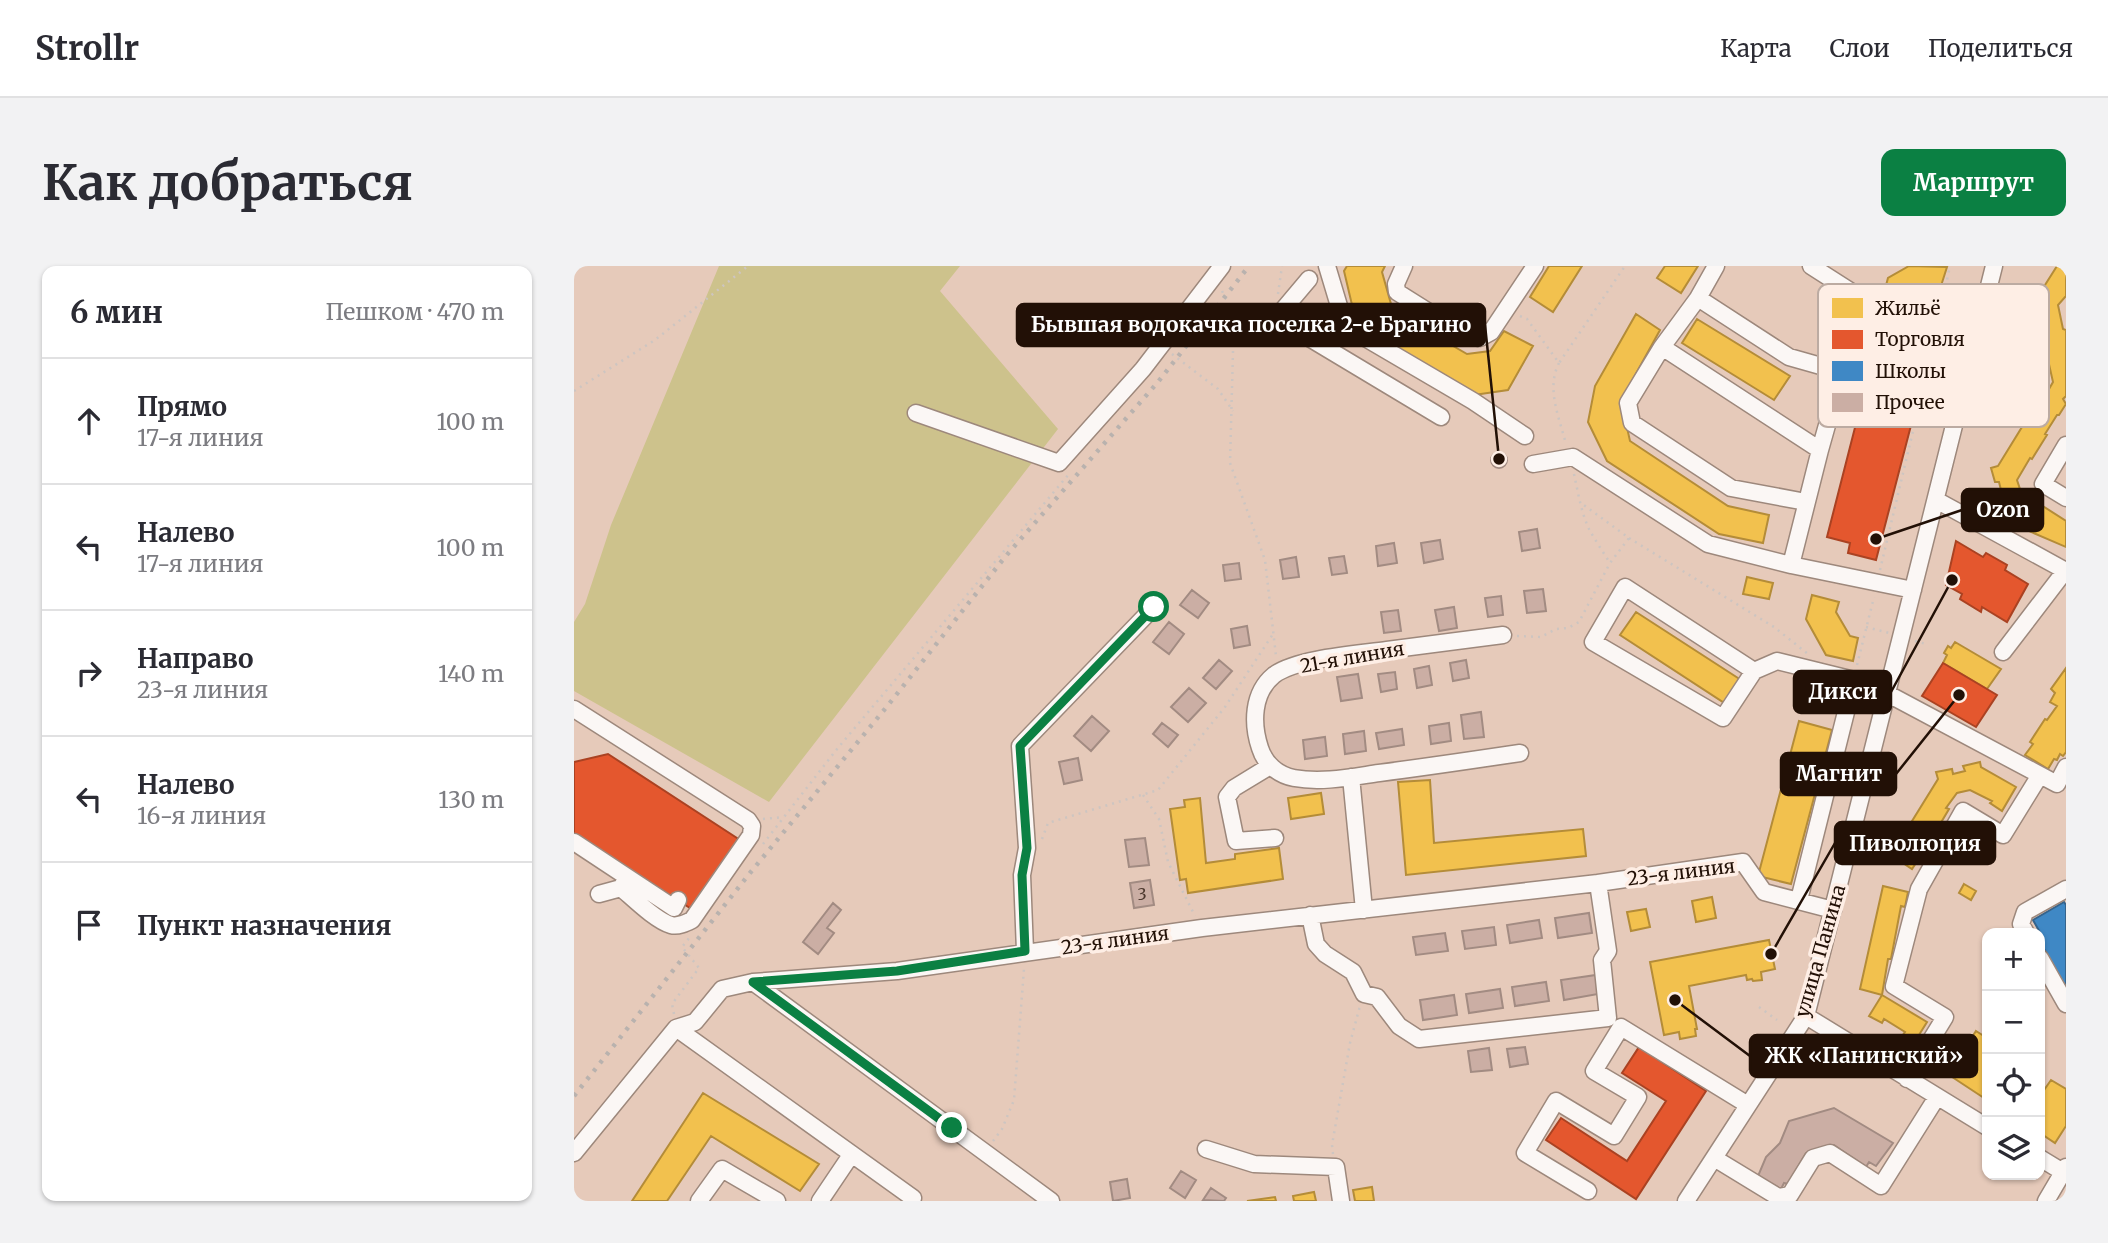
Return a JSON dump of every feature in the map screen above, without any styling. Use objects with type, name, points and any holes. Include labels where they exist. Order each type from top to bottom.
[{"type":"street","points":[[1328,266],[1345,326],[1473,401],[1525,436]]},
{"type":"street","points":[[1405,266],[1396,284],[1397,292],[1467,336],[1480,338],[1490,332],[1535,266]]},
{"type":"street","points":[[1716,266],[1698,298],[1662,347],[1628,402],[1632,423],[1731,488],[1806,502]]},
{"type":"street","points":[[1811,266],[1839,284]]},
{"type":"street","name":"улица Панина","points":[[1990,284],[1994,266]]},
{"type":"street","points":[[916,413],[1059,463],[1143,369],[1219,271]]},
{"type":"street","points":[[1309,279],[1276,318],[1440,417]]},
{"type":"street","points":[[1698,298],[1789,357],[1818,365]]},
{"type":"street","points":[[1319,343],[1341,312]]},
{"type":"street","points":[[1662,347],[1820,450]]},
{"type":"street","points":[[1791,565],[1826,427]]},
{"type":"street","name":"улица Панина","points":[[1686,1201],[1806,1016],[1954,427]]},
{"type":"street","points":[[2066,445],[2042,484],[2066,498]]},
{"type":"street","points":[[1533,464],[1569,457],[1708,544],[1791,565],[1913,590]]},
{"type":"street","points":[[1936,500],[2065,571],[2003,652]]},
{"type":"street","points":[[1754,671],[1625,587],[1593,642],[1723,718],[1754,671],[1777,661],[1854,680],[1888,694],[2062,786],[2066,767]]},
{"type":"street","points":[[1025,951],[1022,875],[1027,848],[1020,746],[1154,607]]},
{"type":"street","name":"21-я линия","points":[[1270,766],[1262,754],[1254,725],[1256,707],[1269,680],[1277,673],[1305,663],[1336,657],[1503,635]]},
{"type":"street","points":[[1799,901],[1854,680]]},
{"type":"street","points":[[574,709],[750,822],[751,835],[692,920],[683,925],[671,925],[660,919],[624,883],[574,842]]},
{"type":"street","points":[[1275,838],[1236,841],[1227,797],[1234,788],[1270,766],[1282,775],[1318,780],[1520,753]]},
{"type":"street","points":[[1907,1079],[1945,1017],[1894,986],[1919,889],[1963,811],[2003,835],[2040,775]]},
{"type":"street","points":[[1351,776],[1364,910]]},
{"type":"street","name":"23-я линия","points":[[574,1153],[676,1028],[695,1022],[722,989],[753,982],[897,971],[1202,928],[1598,883],[1743,862],[1764,892],[1833,910]]},
{"type":"street","points":[[599,894],[624,883]]},
{"type":"street","points":[[624,883],[674,908],[678,901]]},
{"type":"street","points":[[1310,915],[1316,944],[1325,954],[1353,972],[1364,994],[1377,997],[1399,1026],[1419,1039],[1608,1018],[1602,960],[1608,951],[1598,883]]},
{"type":"street","points":[[2023,928],[2021,924],[2025,912],[2066,889]]},
{"type":"street","points":[[2045,967],[2066,1004]]},
{"type":"street","points":[[753,982],[1051,1201]]},
{"type":"street","points":[[1806,1016],[1982,1124]]},
{"type":"street","points":[[1588,1191],[1525,1153],[1556,1101],[1614,1136],[1638,1097],[1594,1071],[1621,1027],[1748,1105]]},
{"type":"street","points":[[676,1028],[914,1200]]},
{"type":"street","points":[[1714,1158],[1778,1197],[1790,1195],[1813,1158],[1830,1153],[1881,1186],[1937,1097]]},
{"type":"street","points":[[1206,1149],[1254,1164],[1336,1167],[1341,1201]]},
{"type":"street","points":[[820,1201],[850,1155]]},
{"type":"street","points":[[2045,1161],[2065,1171],[2046,1201]]},
{"type":"street","points":[[699,1201],[722,1169],[777,1201]]},
{"type":"path","points":[[574,391],[655,340],[748,266]]},
{"type":"path","points":[[1234,314],[1276,318],[1282,266]]},
{"type":"path","points":[[1610,563],[1590,529],[1581,503],[1552,381],[1559,363],[1625,266]]},
{"type":"path","points":[[1946,284],[1950,266]]},
{"type":"path","points":[[1219,271],[1234,314],[1230,463],[1265,560],[1277,673]]},
{"type":"path","points":[[1503,313],[1527,319],[1559,363]]},
{"type":"path","points":[[1161,346],[1218,389],[1233,411]]},
{"type":"path","points":[[1854,680],[1914,427]]},
{"type":"path","points":[[759,849],[855,728],[1075,467]]},
{"type":"path","points":[[1581,503],[1629,538],[1774,627],[1811,656]]},
{"type":"path","points":[[1503,635],[1541,637],[1579,622],[1610,563],[1629,538]]},
{"type":"path","points":[[1038,849],[1048,823],[1158,790],[1225,707],[1273,634]]},
{"type":"path","points":[[1143,795],[1159,819],[1168,862],[1202,928]]},
{"type":"path","points":[[750,822],[784,817]]},
{"type":"path","points":[[676,1028],[672,1004],[699,968],[682,947],[691,936]]},
{"type":"path","points":[[1002,1165],[995,1153],[993,1139],[1002,1129],[1014,1100],[1025,951]]},
{"type":"path","points":[[1336,1167],[1332,1145],[1350,1043],[1364,994]]},
{"type":"path","points":[[1759,1007],[1777,1020]]},
{"type":"path","points":[[1808,1040],[1821,1049]]},
{"type":"shaded area","points":[[719,266],[960,266],[940,291],[1058,429],[769,802],[574,691],[574,622],[585,604],[611,525]]},
{"type":"building: Жильё","points":[[1347,266],[1385,266],[1382,272],[1393,311],[1467,354],[1490,351],[1504,331],[1533,346],[1508,390],[1474,395],[1357,326],[1344,271]]},
{"type":"building: Жильё","points":[[1549,266],[1582,266],[1553,312],[1530,297]]},
{"type":"building: Жильё","points":[[1665,266],[1698,266],[1681,293],[1657,278]]},
{"type":"building: Жильё","points":[[1909,266],[1947,267],[1942,284],[1886,284],[1888,278]]},
{"type":"building: Жильё","points":[[2057,266],[2066,266],[2066,296],[2058,305],[2063,329],[2066,330],[2066,396],[2063,399],[2066,404],[2017,480],[2021,492],[2066,521],[2066,547],[2031,532],[2033,530],[2025,526],[2026,523],[2007,511],[2002,512],[1998,495],[2002,494],[1999,482],[1995,482],[1991,468],[1998,466],[2022,427],[2049,427],[2049,389],[2053,382],[2049,364],[2049,284],[2046,284]]},
{"type":"building: Жильё","points":[[1636,314],[1660,330],[1621,401],[1630,441],[1728,506],[1769,515],[1763,543],[1719,534],[1607,461],[1588,422],[1595,386]]},
{"type":"building: Жильё","points":[[1697,319],[1790,376],[1774,400],[1682,343]]},
{"type":"building: Жильё","points":[[1747,577],[1773,583],[1769,599],[1743,594]]},
{"type":"building: Жильё","points":[[1812,595],[1839,602],[1836,612],[1850,636],[1858,638],[1853,661],[1826,655],[1806,619]]},
{"type":"building: Жильё","points":[[1636,612],[1741,680],[1726,704],[1620,635]]},
{"type":"building: Жильё","points":[[1955,642],[2001,669],[1987,689],[1943,663],[1948,646],[1951,648]]},
{"type":"building: Жильё","points":[[2066,668],[2066,752],[2063,756],[2060,754],[2057,760],[2054,759],[2048,769],[2025,755],[2045,719],[2047,720],[2057,706],[2050,702],[2055,693],[2051,689]]},
{"type":"building: Жильё","points":[[1799,721],[1832,730],[1791,884],[1758,876]]},
{"type":"building: Жильё","points":[[1980,762],[1981,767],[2016,787],[2002,811],[1990,803],[1992,801],[1970,790],[1957,793],[1912,869],[1891,855],[1938,779],[1936,772],[1952,769],[1953,774],[1965,771],[1963,766]]},
{"type":"building: Жильё","points":[[1430,780],[1434,843],[1583,829],[1586,856],[1406,875],[1398,782]]},
{"type":"building: Жильё","points":[[1321,793],[1324,814],[1291,819],[1288,798]]},
{"type":"building: Жильё","points":[[1200,798],[1206,863],[1235,859],[1235,854],[1279,848],[1283,879],[1188,893],[1186,879],[1180,880],[1170,809],[1185,807],[1184,800]]},
{"type":"building: Жильё","points":[[1964,884],[1976,891],[1971,900],[1959,893]]},
{"type":"building: Жильё","points":[[1883,886],[1908,892],[1905,907],[1901,906],[1882,995],[1860,989]]},
{"type":"building: Жильё","points":[[1712,897],[1716,918],[1696,922],[1692,901]]},
{"type":"building: Жильё","points":[[1646,909],[1650,927],[1631,931],[1627,912]]},
{"type":"building: Жильё","points":[[1769,940],[1775,969],[1761,972],[1762,980],[1747,980],[1746,975],[1689,986],[1696,1036],[1680,1039],[1679,1032],[1664,1035],[1650,962]]},
{"type":"building: Жильё","points":[[1882,995],[1927,1022],[1914,1043],[1902,1036],[1905,1032],[1884,1019],[1882,1023],[1869,1016]]},
{"type":"building: Жильё","points":[[1976,1031],[1982,1035],[1982,1097],[1940,1069],[1961,1037],[1969,1042]]},
{"type":"building: Жильё","points":[[2051,1080],[2066,1089],[2066,1126],[2055,1143],[2045,1136],[2045,1089]]},
{"type":"building: Жильё","points":[[703,1093],[819,1164],[800,1191],[711,1136],[667,1201],[632,1201]]},
{"type":"building: Жильё","points":[[1372,1187],[1374,1201],[1355,1201],[1353,1190]]},
{"type":"building: Жильё","points":[[1314,1192],[1316,1201],[1294,1201],[1293,1196]]},
{"type":"building: Жильё","points":[[1275,1197],[1276,1201],[1247,1201]]},
{"type":"building: Торговля","points":[[1855,427],[1911,427],[1876,560],[1848,553],[1850,543],[1827,537]]},
{"type":"building: Торговля","points":[[1956,541],[1983,557],[1986,553],[2007,565],[2005,570],[2028,584],[2007,622],[1982,607],[1981,612],[1960,599],[1962,594],[1946,585]]},
{"type":"building: Торговля","points":[[1943,663],[1997,695],[1976,727],[1922,696]]},
{"type":"building: Торговля","points":[[608,754],[740,840],[693,910],[574,834],[574,762]]},
{"type":"building: Торговля","points":[[1639,1047],[1706,1091],[1636,1199],[1546,1140],[1561,1118],[1627,1161],[1666,1101],[1622,1073]]},
{"type":"building: Школы","points":[[2064,902],[2066,905],[2066,988],[2045,951],[2045,928],[2038,928],[2033,920]]},
{"type":"building: Прочее","points":[[1496,452],[1502,452],[1507,460],[1505,466],[1496,468],[1491,463],[1491,457]]},
{"type":"building: Прочее","points":[[1537,529],[1540,548],[1522,551],[1519,532]]},
{"type":"building: Прочее","points":[[1440,540],[1443,559],[1424,563],[1421,543]]},
{"type":"building: Прочее","points":[[1394,543],[1397,563],[1378,566],[1376,546]]},
{"type":"building: Прочее","points":[[1344,556],[1347,573],[1332,575],[1329,558]]},
{"type":"building: Прочее","points":[[1296,557],[1299,577],[1283,579],[1280,560]]},
{"type":"building: Прочее","points":[[1239,563],[1241,579],[1225,581],[1223,565]]},
{"type":"building: Прочее","points":[[1543,589],[1546,611],[1527,613],[1524,591]]},
{"type":"building: Прочее","points":[[1192,590],[1209,603],[1198,618],[1180,605]]},
{"type":"building: Прочее","points":[[1501,596],[1503,615],[1488,617],[1485,598]]},
{"type":"building: Прочее","points":[[1454,607],[1457,628],[1439,631],[1435,610]]},
{"type":"building: Прочее","points":[[1398,610],[1401,631],[1384,633],[1381,612]]},
{"type":"building: Прочее","points":[[1169,622],[1184,634],[1169,654],[1153,642]]},
{"type":"building: Прочее","points":[[1247,626],[1250,645],[1234,648],[1231,629]]},
{"type":"building: Прочее","points":[[1219,660],[1232,671],[1216,689],[1203,678]]},
{"type":"building: Прочее","points":[[1466,660],[1469,678],[1453,681],[1450,663]]},
{"type":"building: Прочее","points":[[1429,666],[1432,685],[1417,688],[1414,669]]},
{"type":"building: Прочее","points":[[1395,672],[1397,689],[1381,692],[1378,674]]},
{"type":"building: Прочее","points":[[1358,674],[1362,698],[1341,701],[1337,677]]},
{"type":"building: Прочее","points":[[1189,688],[1206,703],[1188,722],[1171,707]]},
{"type":"building: Прочее","points":[[1481,712],[1484,737],[1464,739],[1461,715]]},
{"type":"building: Прочее","points":[[1092,716],[1109,731],[1091,751],[1074,736]]},
{"type":"building: Прочее","points":[[1162,723],[1178,735],[1168,747],[1153,734]]},
{"type":"building: Прочее","points":[[1449,723],[1451,741],[1431,744],[1429,726]]},
{"type":"building: Прочее","points":[[1402,729],[1404,745],[1379,749],[1376,733]]},
{"type":"building: Прочее","points":[[1364,731],[1366,751],[1345,754],[1343,734]]},
{"type":"building: Прочее","points":[[1325,737],[1327,756],[1305,759],[1303,740]]},
{"type":"building: Прочее","points":[[1078,758],[1082,780],[1064,784],[1059,762]]},
{"type":"building: Прочее","points":[[1145,838],[1149,865],[1129,867],[1125,840]]},
{"type":"building: Прочее","points":[[1150,880],[1154,905],[1134,908],[1130,883]]},
{"type":"building: Прочее","points":[[833,903],[841,910],[827,928],[834,933],[818,954],[803,942]]},
{"type":"building: Прочее","points":[[1589,913],[1592,933],[1558,938],[1555,918]]},
{"type":"building: Прочее","points":[[1539,920],[1542,938],[1510,943],[1507,925]]},
{"type":"building: Прочее","points":[[1494,927],[1496,945],[1465,949],[1462,931]]},
{"type":"building: Прочее","points":[[1445,933],[1448,951],[1416,955],[1413,937]]},
{"type":"building: Прочее","points":[[1596,975],[1598,994],[1564,1000],[1561,980]]},
{"type":"building: Прочее","points":[[1546,982],[1549,1001],[1515,1006],[1512,987]]},
{"type":"building: Прочее","points":[[1500,989],[1503,1008],[1469,1013],[1466,994]]},
{"type":"building: Прочее","points":[[1454,995],[1457,1015],[1423,1020],[1420,1000]]},
{"type":"building: Прочее","points":[[1525,1047],[1528,1064],[1510,1067],[1507,1049]]},
{"type":"building: Прочее","points":[[1489,1048],[1492,1070],[1471,1072],[1468,1051]]},
{"type":"building: Прочее","points":[[1834,1108],[1893,1143],[1876,1166],[1869,1162],[1866,1167],[1834,1145],[1806,1153],[1788,1184],[1784,1183],[1781,1189],[1758,1176],[1766,1157],[1780,1143],[1789,1121]]},
{"type":"building: Прочее","points":[[1181,1171],[1196,1180],[1185,1198],[1170,1188]]},
{"type":"building: Прочее","points":[[1127,1179],[1130,1198],[1113,1201],[1110,1182]]},
{"type":"building: Прочее","points":[[1211,1188],[1226,1198],[1224,1201],[1203,1200]]},
{"type":"railway","points":[[574,1096],[1005,557],[1158,382],[1249,266]]},
{"type":"place","name":"Бывшая водокачка поселка 2-е Брагино","points":[[1499,459]]},
{"type":"place","name":"Ozon","points":[[1876,539]]},
{"type":"place","name":"Дикси","points":[[1952,580]]},
{"type":"place","name":"Магнит","points":[[1959,695]]},
{"type":"place","name":"Пиволюция","points":[[1771,954]]},
{"type":"place","name":"ЖК «Панинский»","points":[[1675,1000]]},
{"type":"route","points":[[952,1128],[753,982],[897,971],[1025,951],[1022,875],[1027,848],[1020,746],[1154,607]]}]
